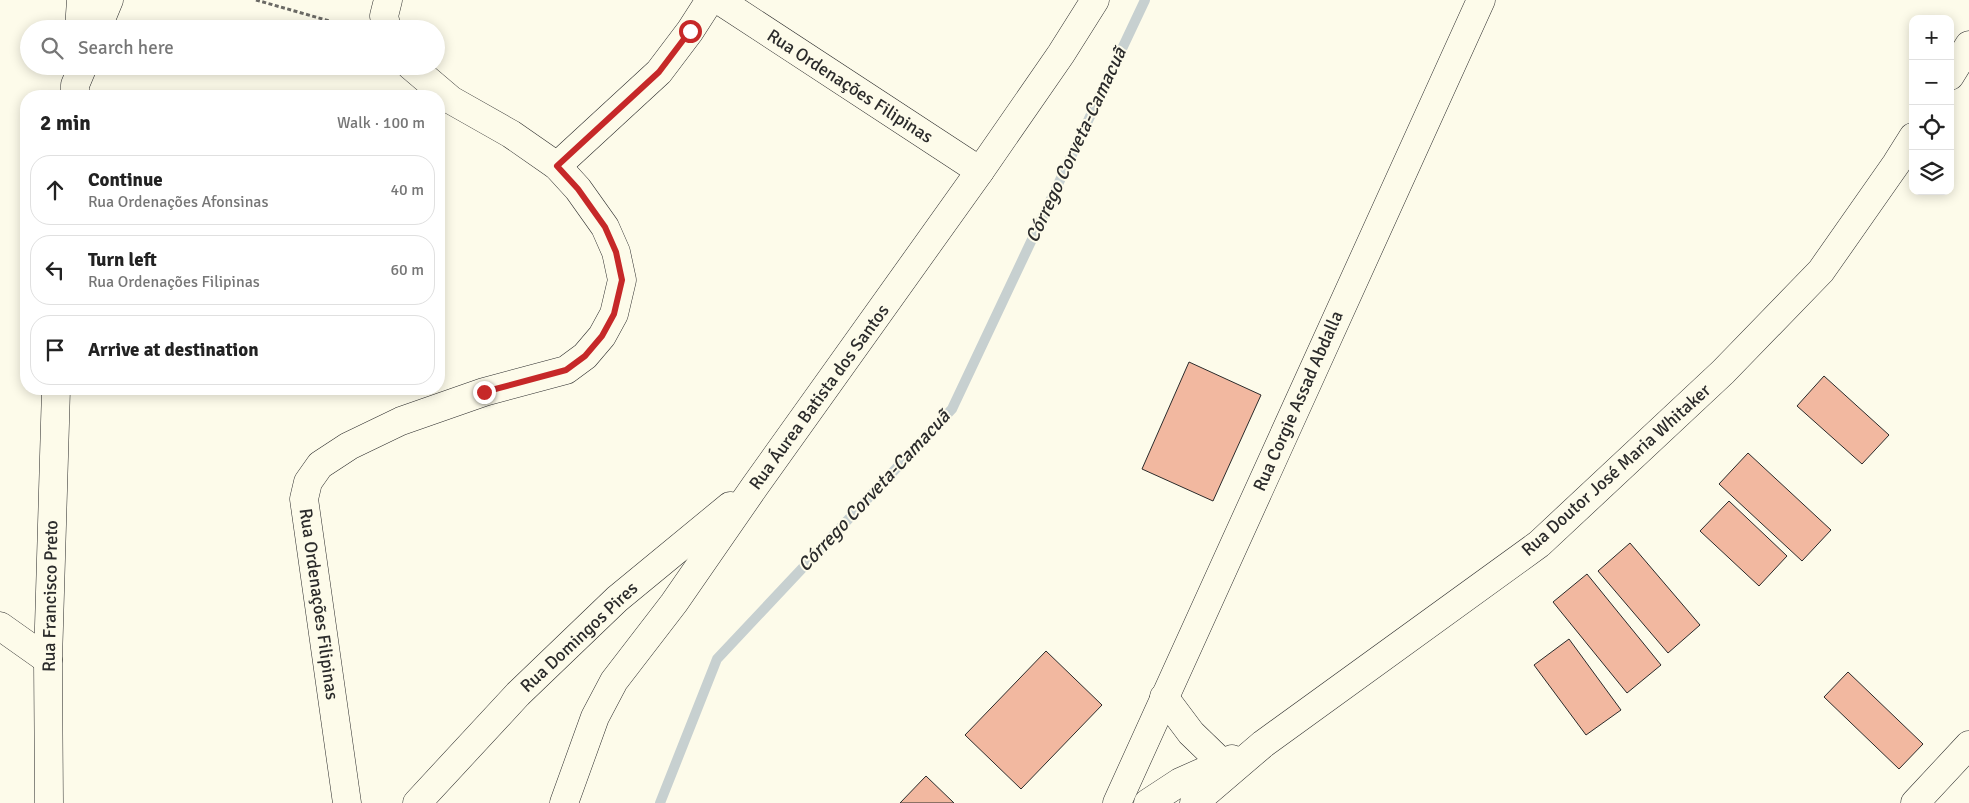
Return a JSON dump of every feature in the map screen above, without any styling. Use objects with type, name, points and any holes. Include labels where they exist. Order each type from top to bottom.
[{"type":"street","points":[[80,20],[81,0]]},
{"type":"street","points":[[101,20],[109,0]]},
{"type":"street","points":[[385,20],[384,16],[388,0]]},
{"type":"street","points":[[557,166],[659,72],[690,31],[710,0]]},
{"type":"street","name":"Rua Ordenações Filipinas","points":[[719,0],[980,171]]},
{"type":"street","name":"Rua Áurea Batista dos Santos","points":[[564,803],[595,717],[614,681],[674,603],[755,486],[980,171],[1061,54],[1095,0]]},
{"type":"street","name":"Rua Corgie Assad Abdalla","points":[[1117,803],[1481,0]]},
{"type":"street","points":[[1954,69],[1969,45]]},
{"type":"street","name":"Rua Ordenações Filipinas","points":[[422,75],[439,90]]},
{"type":"street","name":"Rua Ordenações Filipinas","points":[[347,803],[304,499],[308,482],[320,466],[349,446],[401,421],[484,392],[566,370],[585,356],[602,336],[614,314],[622,280],[616,252],[605,227],[578,189],[557,166],[511,134],[445,95]]},
{"type":"street","name":"Rua Doutor José Maria Whitaker","points":[[1194,803],[1263,744],[1540,544],[1723,372],[1821,271],[1909,143]]},
{"type":"street","name":"Rua Francisco Preto","points":[[49,803],[48,660],[56,395]]},
{"type":"street","name":"Rua Domingos Pires","points":[[417,803],[518,694],[617,599],[755,486]]},
{"type":"street","points":[[0,626],[48,660]]},
{"type":"street","points":[[1164,697],[1191,733],[1222,763]]},
{"type":"street","name":"Rua Doutor José Maria Whitaker","points":[[1148,803],[1180,782],[1263,744]]},
{"type":"street","points":[[1915,803],[1969,745]]},
{"type":"path","points":[[256,0],[326,20]]},
{"type":"building","points":[[1189,362],[1261,395],[1213,501],[1142,469]]},
{"type":"building","points":[[1824,376],[1889,435],[1862,464],[1797,406]]},
{"type":"building","points":[[1748,453],[1831,530],[1802,561],[1719,484]]},
{"type":"building","points":[[1729,501],[1787,556],[1759,586],[1700,531]]},
{"type":"building","points":[[1630,543],[1700,625],[1668,653],[1598,571]]},
{"type":"building","points":[[1587,574],[1661,665],[1627,693],[1553,602]]},
{"type":"building","points":[[1569,639],[1621,710],[1586,735],[1534,665]]},
{"type":"building","points":[[1046,651],[1102,705],[1021,789],[965,735]]},
{"type":"building","points":[[1848,672],[1923,744],[1899,769],[1824,697]]},
{"type":"building","points":[[926,776],[954,803],[900,803]]},
{"type":"waterway","name":"Córrego Corveta-Camacuã","points":[[660,803],[717,659],[952,409],[1145,0]]},
{"type":"route","points":[[484,392],[566,370],[585,356],[602,336],[614,314],[622,280],[616,252],[605,227],[578,189],[557,166],[659,72],[690,31]]}]
